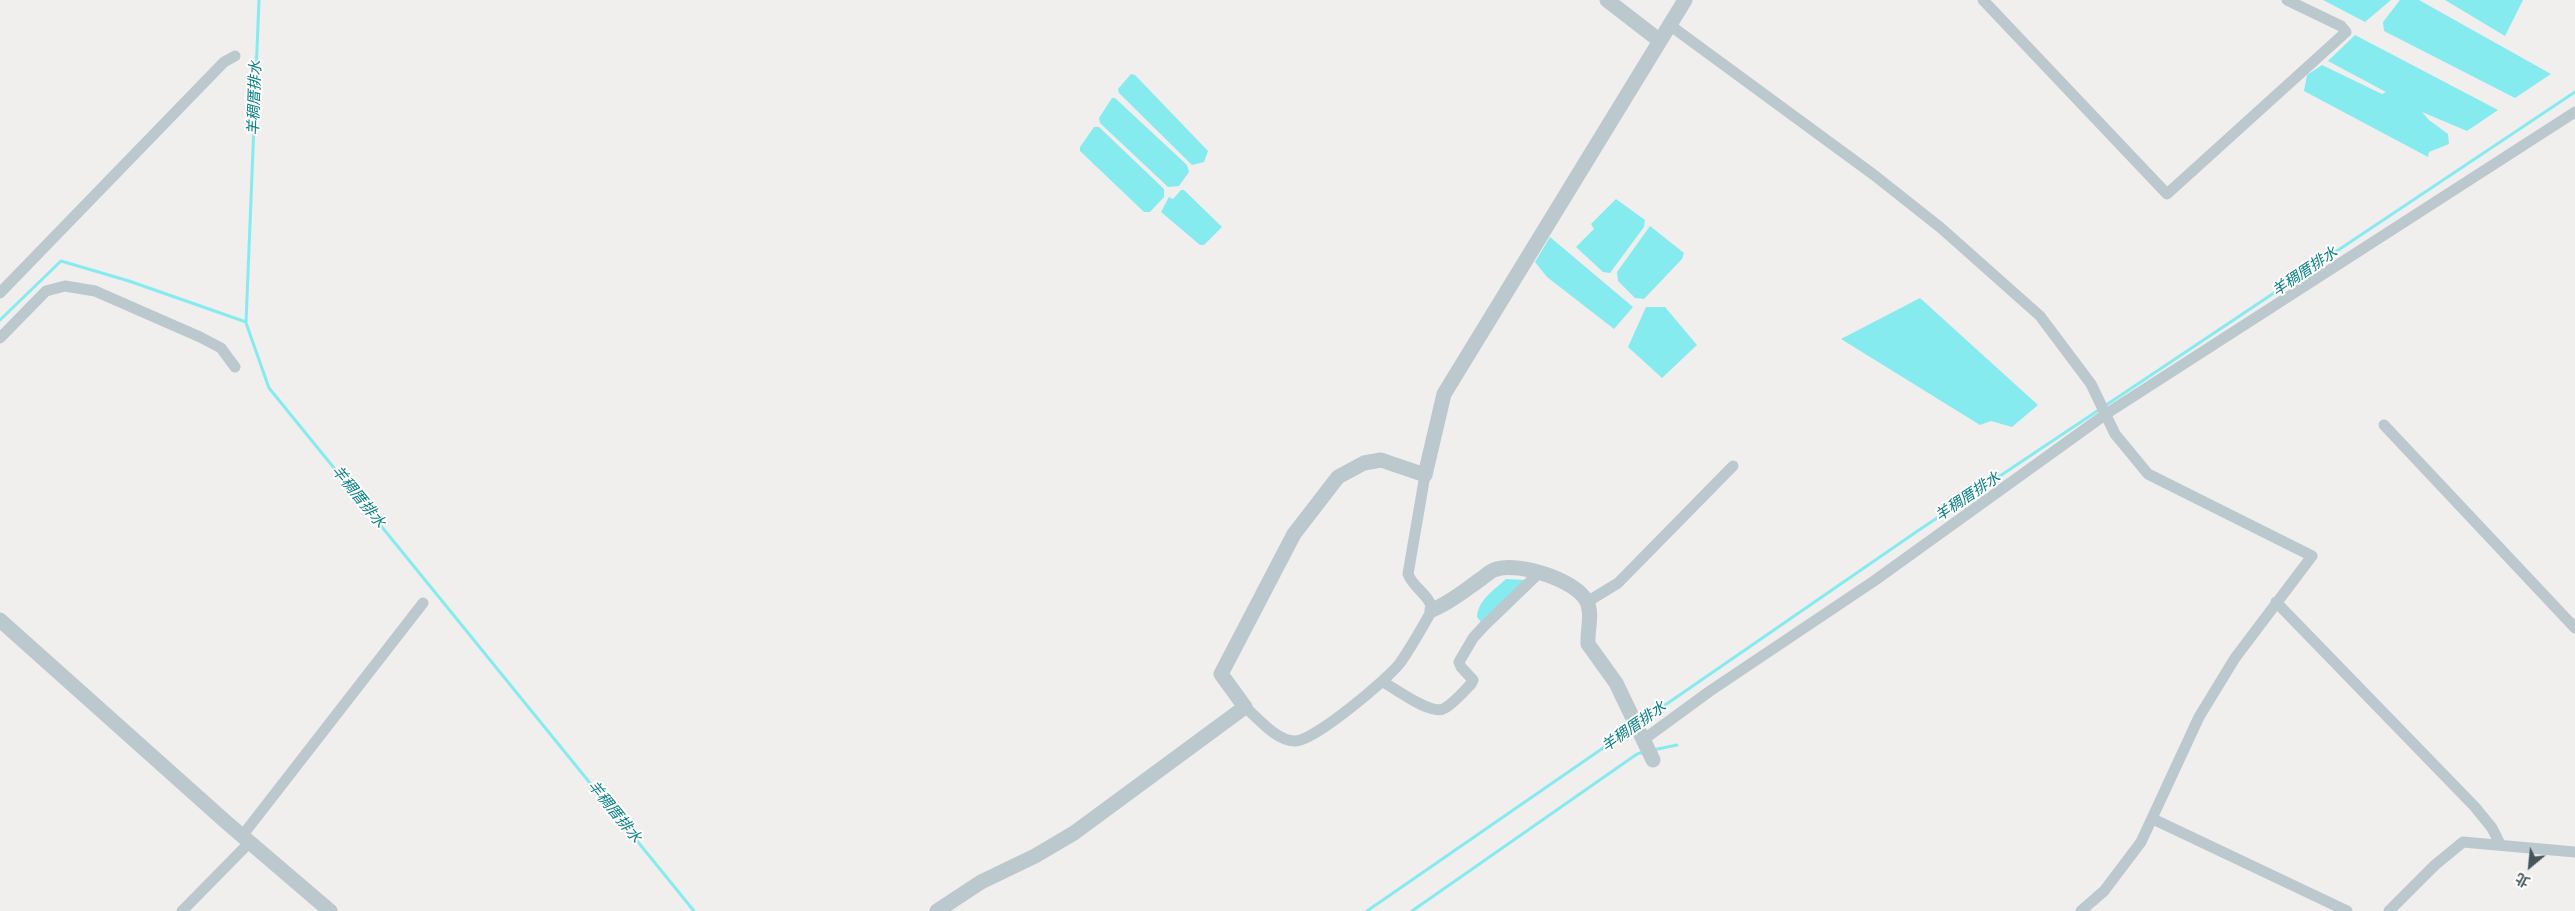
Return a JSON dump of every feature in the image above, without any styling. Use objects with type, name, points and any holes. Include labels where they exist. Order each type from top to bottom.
[{"type":"street","points":[[1607,0],[1660,41]]},
{"type":"street","points":[[1432,610],[1431,604],[1411,582],[1408,574],[1425,475],[1444,394],[1671,26],[1685,0]]},
{"type":"street","points":[[1983,0],[2167,194],[2346,32],[2340,26],[2287,0]]},
{"type":"street","points":[[1671,26],[1874,176],[1941,228],[2040,316],[2093,389],[2115,434],[2148,474],[2312,556],[2235,658],[2199,717],[2141,842],[2104,891],[2081,911]]},
{"type":"street","points":[[0,293],[224,62],[235,56]]},
{"type":"street","points":[[1643,740],[1710,691],[1874,581],[2105,412],[2575,112]]},
{"type":"street","points":[[0,338],[46,291],[65,286],[95,292],[221,348],[235,367]]},
{"type":"street","points":[[2384,425],[2575,628]]},
{"type":"street","points":[[1425,475],[1381,460],[1364,463],[1338,476],[1294,534],[1221,674],[1245,707],[1280,737],[1295,742],[1310,737],[1383,682],[1400,663],[1432,610],[1445,605],[1497,569],[1522,569],[1572,585],[1587,602],[1590,619],[1588,644],[1616,683],[1653,760]]},
{"type":"street","points":[[1587,602],[1618,583],[1733,466]]},
{"type":"street","points":[[1383,682],[1426,708],[1438,711],[1445,709],[1473,680],[1460,667],[1459,662],[1473,638],[1539,573]]},
{"type":"street","points":[[2276,602],[2475,807],[2492,828],[2500,844]]},
{"type":"street","points":[[182,911],[246,839],[423,603]]},
{"type":"street","points":[[0,620],[246,839],[330,911]]},
{"type":"street","points":[[937,911],[981,882],[1035,856],[1074,833],[1245,707]]},
{"type":"street","points":[[2153,819],[2347,911]]},
{"type":"street","points":[[2389,911],[2435,865],[2463,842],[2575,852]]},
{"type":"water","points":[[2323,0],[2391,0],[2365,22]]},
{"type":"water","points":[[2400,0],[2419,0],[2551,74],[2515,98],[2384,31],[2383,22]]},
{"type":"water","points":[[2445,0],[2523,0],[2505,36]]},
{"type":"water","points":[[2355,35],[2498,110],[2467,131],[2422,112],[2429,120],[2448,134],[2449,144],[2429,152],[2428,157],[2304,91],[2307,75],[2322,65],[2382,94],[2386,92],[2328,61]]},
{"type":"water","points":[[1131,74],[1135,75],[1208,151],[1204,162],[1192,165],[1119,93],[1118,89]]},
{"type":"water","points":[[1112,98],[1115,98],[1187,165],[1189,172],[1179,186],[1168,187],[1100,123],[1099,118]]},
{"type":"water","points":[[1094,127],[1099,127],[1164,189],[1164,197],[1150,212],[1144,212],[1080,151],[1080,147]]},
{"type":"water","points":[[1181,190],[1184,190],[1222,227],[1204,245],[1200,245],[1161,212],[1169,197],[1173,199]]},
{"type":"water","points":[[1616,199],[1645,220],[1644,227],[1610,273],[1603,272],[1576,247],[1594,229],[1591,224]]},
{"type":"water","points":[[1650,226],[1684,253],[1682,259],[1644,299],[1635,298],[1618,281],[1617,272]]},
{"type":"water","points":[[1550,237],[1633,307],[1614,329],[1547,277],[1535,262]]},
{"type":"water","points":[[1920,298],[2038,405],[2012,427],[1991,421],[1980,425],[1841,339]]},
{"type":"water","points":[[1646,307],[1665,307],[1697,345],[1662,378],[1628,347]]},
{"type":"water","points":[[1506,579],[1527,580],[1481,622],[1477,617],[1480,605]]},
{"type":"waterway","name":"羊稠厝排水","points":[[259,0],[246,323],[269,388],[694,911]]},
{"type":"waterway","name":"羊稠厝排水","points":[[1639,723],[1919,530],[2575,92]]},
{"type":"waterway","points":[[0,320],[61,261],[129,281],[246,322]]},
{"type":"waterway","name":"羊稠厝排水","points":[[1367,911],[1632,728]]},
{"type":"waterway","points":[[1653,750],[1677,745]]},
{"type":"waterway","points":[[1412,911],[1637,754],[1644,752]]}]
